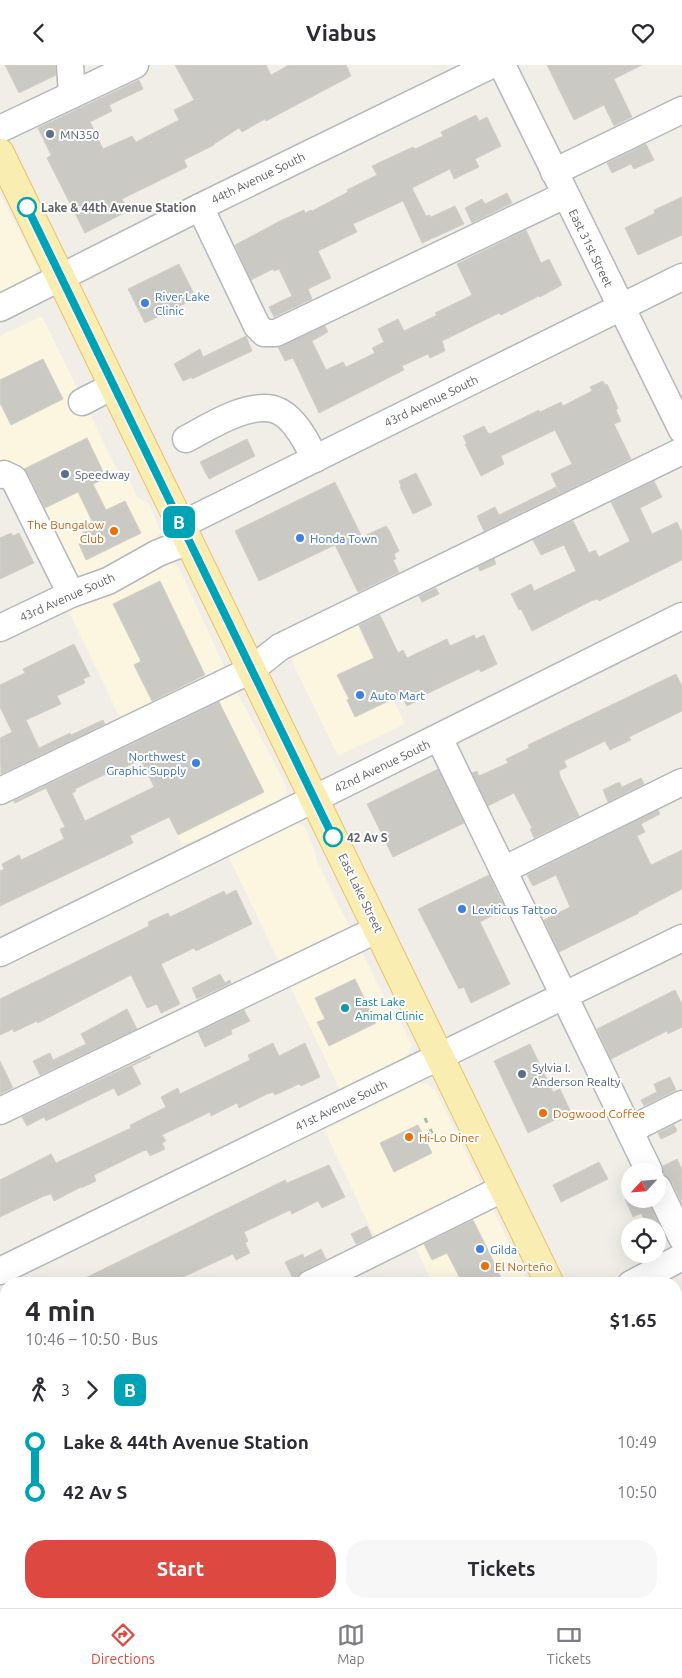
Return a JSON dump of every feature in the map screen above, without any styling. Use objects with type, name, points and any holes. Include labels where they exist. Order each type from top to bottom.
[{"type":"main road","name":"East Lake Street","points":[[0,153],[547,1277]]},
{"type":"street","points":[[70,65],[72,95]]},
{"type":"street","points":[[0,129],[135,65]]},
{"type":"street","name":"44th Avenue South","points":[[0,308],[200,207],[491,65]]},
{"type":"street","name":"East 31st Street","points":[[502,65],[682,430]]},
{"type":"street","points":[[200,207],[257,326],[264,333],[276,333],[560,184],[682,110]]},
{"type":"street","name":"43rd Avenue South","points":[[0,628],[70,594],[108,581],[158,553],[185,533],[314,459],[682,277]]},
{"type":"street","points":[[82,402],[113,386]]},
{"type":"street","points":[[186,439],[233,415],[253,409],[274,409],[288,417],[305,438],[314,459]]},
{"type":"street","points":[[0,791],[251,670],[280,647],[682,451]]},
{"type":"street","points":[[0,475],[4,474],[14,479],[70,594]]},
{"type":"street","name":"42nd Avenue South","points":[[0,953],[439,738],[682,616]]},
{"type":"street","points":[[439,738],[646,1163]]},
{"type":"street","points":[[502,870],[682,781]]},
{"type":"street","points":[[0,1111],[378,929]]},
{"type":"street","name":"41st Avenue South","points":[[0,1271],[682,938]]},
{"type":"street","points":[[630,1130],[682,1104]]},
{"type":"street","points":[[324,1277],[504,1188]]},
{"type":"street","points":[[666,1205],[682,1238]]},
{"type":"street","points":[[644,1277],[682,1257]]},
{"type":"path","points":[[425,1118],[427,1123]]},
{"type":"path","points":[[430,1129],[434,1135]]},
{"type":"shaded area","points":[[0,194],[38,267],[31,281],[0,296]]},
{"type":"shaded area","points":[[42,316],[120,476],[126,473],[137,497],[149,504],[161,532],[154,541],[58,588],[0,471],[0,336]]},
{"type":"shaded area","points":[[165,562],[172,562],[179,568],[229,677],[286,785],[287,792],[280,801],[182,846],[68,610]]},
{"type":"shaded area","points":[[353,617],[405,724],[338,756],[286,649]]},
{"type":"shaded area","points":[[292,822],[304,825],[315,851],[316,859],[393,1015],[401,1022],[412,1045],[406,1058],[398,1064],[340,1090],[227,853]]},
{"type":"shaded area","points":[[420,1083],[429,1085],[436,1091],[526,1277],[430,1277],[411,1238],[382,1252],[324,1130]]},
{"type":"building","points":[[5,65],[55,65],[56,75],[19,93]]},
{"type":"building","points":[[175,65],[266,65],[271,75],[289,65],[346,65],[351,76],[266,121],[265,119],[242,132],[239,128],[214,145],[184,160],[187,167],[122,199],[128,211],[85,233],[47,158],[51,155],[38,128],[139,80],[143,89],[109,105],[112,111],[90,122],[103,149],[132,136],[136,142],[179,120],[174,110],[194,100]]},
{"type":"building","points":[[547,65],[642,65],[614,79],[632,117],[614,126],[604,105],[574,120]]},
{"type":"building","points":[[476,115],[479,121],[487,117],[501,146],[475,159],[479,167],[454,179],[450,169],[412,188],[426,216],[430,215],[431,217],[455,206],[464,224],[422,243],[403,201],[353,224],[357,232],[318,251],[331,278],[308,289],[312,299],[274,317],[269,307],[292,296],[279,269],[274,271],[273,269],[251,280],[235,245],[280,221],[304,210],[305,213],[312,211],[348,192],[347,190],[377,175],[372,166],[413,147],[415,149],[443,136],[441,132]]},
{"type":"building","points":[[646,144],[654,160],[634,169],[631,164],[612,173],[607,163]]},
{"type":"building","points":[[507,193],[512,203],[472,223],[465,208],[482,199],[485,204]]},
{"type":"building","points":[[682,197],[682,235],[638,255],[625,228],[655,213],[654,210]]},
{"type":"building","points":[[526,230],[541,263],[549,259],[562,285],[540,297],[501,315],[499,313],[442,341],[445,351],[430,358],[428,354],[402,366],[404,370],[319,413],[293,358],[285,361],[278,347],[325,326],[328,332],[312,341],[326,370],[343,362],[346,367],[375,353],[372,348],[384,342],[378,329],[398,319],[404,331],[472,295],[457,264]]},
{"type":"building","points":[[179,264],[196,298],[145,323],[128,289]]},
{"type":"building","points":[[246,336],[252,351],[192,379],[192,377],[183,381],[174,364],[200,349],[203,357]]},
{"type":"building","points":[[43,359],[63,399],[11,425],[0,403],[0,380]]},
{"type":"building","points":[[603,381],[605,385],[607,384],[618,408],[616,410],[621,421],[614,424],[631,459],[560,494],[551,474],[572,464],[555,430],[501,456],[504,464],[481,476],[463,436],[484,426],[490,434],[539,410],[540,412],[561,402],[563,406],[592,391],[590,387]]},
{"type":"building","points":[[87,438],[106,478],[93,484],[106,510],[125,501],[141,533],[86,560],[79,544],[86,541],[82,533],[95,527],[78,492],[45,508],[24,469]]},
{"type":"building","points":[[247,439],[255,456],[209,479],[200,462]]},
{"type":"building","points":[[416,473],[432,505],[413,514],[399,481]]},
{"type":"building","points":[[654,481],[662,497],[640,508],[652,534],[677,522],[682,533],[682,560],[599,601],[598,599],[591,601],[532,631],[511,594],[531,584],[534,591],[576,571],[564,545],[541,555],[533,540],[573,521],[589,553],[595,550],[599,557],[630,541],[611,502]]},
{"type":"building","name":"Honda Town","points":[[335,482],[362,537],[386,526],[389,530],[399,551],[394,554],[396,559],[393,560],[399,572],[358,592],[335,545],[259,581],[235,531]]},
{"type":"building","points":[[556,487],[560,494],[484,531],[477,516],[495,507],[499,515]]},
{"type":"building","points":[[11,533],[13,536],[19,533],[34,563],[0,579],[0,538]]},
{"type":"building","points":[[494,559],[496,564],[480,571],[478,567]]},
{"type":"building","points":[[160,581],[205,675],[152,701],[134,665],[141,661],[113,604]]},
{"type":"building","points":[[436,588],[439,594],[422,602],[419,596]]},
{"type":"building","points":[[380,615],[398,653],[403,650],[407,658],[447,639],[450,646],[474,635],[476,639],[484,635],[497,664],[481,672],[479,669],[420,697],[421,699],[407,706],[403,698],[398,700],[397,697],[355,717],[347,700],[349,699],[337,675],[374,658],[359,625]]},
{"type":"building","points":[[74,644],[90,676],[83,679],[85,683],[57,696],[61,704],[26,720],[39,748],[103,720],[105,724],[1,774],[0,738],[12,732],[0,707],[0,685],[25,673],[23,669]]},
{"type":"building","points":[[676,674],[682,686],[682,711],[629,737],[631,740],[610,750],[605,741],[564,761],[567,767],[559,771],[560,776],[579,816],[534,838],[530,829],[532,828],[514,793],[488,806],[472,773],[477,771],[479,776],[508,763],[506,759],[529,748],[528,745]]},
{"type":"building","points":[[219,702],[264,792],[178,835],[169,817],[130,836],[133,843],[0,906],[0,871],[4,869],[2,864],[19,855],[21,860],[64,839],[60,829],[65,827],[46,788],[15,803],[14,801]],"holes":[[[141,760],[154,787],[85,821],[72,793],[76,791],[75,789],[120,767],[121,769]]]},
{"type":"building","points":[[438,769],[464,823],[393,857],[367,804]]},
{"type":"building","points":[[641,778],[644,784],[608,802],[603,790],[619,782],[622,787]]},
{"type":"building","points":[[658,810],[660,814],[641,824],[645,832],[637,836],[651,865],[682,850],[682,889],[639,913],[559,952],[544,920],[570,907],[556,875],[533,886],[527,875]]},
{"type":"building","points":[[489,875],[505,909],[480,922],[510,984],[471,1003],[464,987],[459,989],[418,909]]},
{"type":"building","points":[[236,890],[252,924],[196,951],[194,948],[161,964],[180,1004],[161,1013],[157,1004],[147,1008],[131,975],[38,1023],[37,1021],[14,1032],[13,1029],[0,1035],[0,999],[149,926],[148,922],[168,913],[170,917],[224,891],[226,895]]},
{"type":"building","points":[[220,974],[225,983],[230,980],[231,983],[197,999],[192,988]]},
{"type":"building","name":"East Lake Animal Clinic","points":[[355,979],[376,1023],[329,1046],[317,1022],[325,1019],[315,998]]},
{"type":"building","points":[[675,990],[682,1004],[682,1027],[668,1034],[667,1031],[611,1059],[597,1029]]},
{"type":"building","points":[[127,1009],[137,1029],[40,1075],[33,1061],[50,1053],[53,1060],[86,1044],[81,1034]]},
{"type":"building","points":[[244,1010],[250,1021],[231,1030],[232,1034],[205,1047],[198,1032]]},
{"type":"building","points":[[273,1043],[279,1056],[305,1043],[320,1077],[275,1095],[273,1092],[267,1094],[239,1108],[237,1103],[211,1116],[210,1112],[162,1135],[166,1141],[162,1143],[165,1149],[150,1156],[147,1150],[143,1151],[94,1175],[96,1181],[54,1201],[51,1194],[44,1196],[0,1217],[0,1180],[51,1154],[56,1163],[131,1128],[130,1125],[166,1107],[161,1097],[178,1088],[180,1094],[250,1060],[248,1055]]},
{"type":"building","points":[[530,1044],[553,1092],[560,1089],[571,1112],[528,1133],[494,1061]]},
{"type":"building","points":[[150,1056],[132,1066],[141,1084],[118,1096],[114,1088],[46,1121],[44,1117],[27,1126],[22,1117]]},
{"type":"building","points":[[0,1061],[13,1088],[0,1094]]},
{"type":"building","points":[[670,1077],[676,1090],[644,1106],[641,1100],[657,1092],[654,1084]]},
{"type":"building","name":"Hi-Lo Diner","points":[[418,1125],[432,1153],[394,1172],[380,1143]]},
{"type":"building","points":[[674,1125],[677,1130],[676,1132],[661,1139],[658,1133]]},
{"type":"building","points":[[677,1159],[682,1169],[682,1203],[672,1182],[666,1177],[666,1164]]},
{"type":"building","points":[[599,1162],[608,1179],[561,1202],[553,1185]]},
{"type":"building","points":[[329,1165],[345,1197],[322,1208],[318,1201],[292,1214],[290,1210],[244,1232],[248,1241],[245,1243],[250,1253],[236,1260],[233,1254],[183,1277],[87,1277],[285,1180],[287,1183]]},
{"type":"building","points":[[629,1208],[651,1208],[656,1218],[644,1218],[641,1213],[633,1217]]},
{"type":"building","points":[[473,1220],[501,1277],[459,1277],[447,1253],[432,1260],[424,1244]]},
{"type":"building","points":[[367,1226],[372,1237],[356,1244],[351,1234]]},
{"type":"building","points":[[321,1249],[326,1259],[303,1271],[297,1277],[292,1277],[285,1262],[303,1254],[304,1258]]},
{"type":"bus line","name":"B","points":[[27,207],[333,837]]},
{"type":"place","name":"MN350","points":[[50,134]]},
{"type":"place","name":"Lake & 44th Avenue Station","points":[[27,207]]},
{"type":"place","name":"River Lake Clinic","points":[[145,303]]},
{"type":"place","name":"Speedway","points":[[65,474]]},
{"type":"place","name":"The Bungalow Club","points":[[114,531]]},
{"type":"place","name":"Honda Town","points":[[300,538]]},
{"type":"place","name":"Auto Mart","points":[[360,695]]},
{"type":"place","name":"Northwest Graphic Supply","points":[[196,763]]},
{"type":"place","name":"42 Av S","points":[[333,837]]},
{"type":"place","name":"Leviticus Tattoo","points":[[462,909]]},
{"type":"place","name":"East Lake Animal Clinic","points":[[345,1008]]},
{"type":"place","name":"Sylvia I. Anderson Realty","points":[[522,1074]]},
{"type":"place","name":"Dogwood Coffee","points":[[543,1113]]},
{"type":"place","name":"Hi-Lo Diner","points":[[409,1137]]},
{"type":"place","name":"Gilda","points":[[480,1249]]},
{"type":"place","name":"El Norteño","points":[[485,1266]]}]
